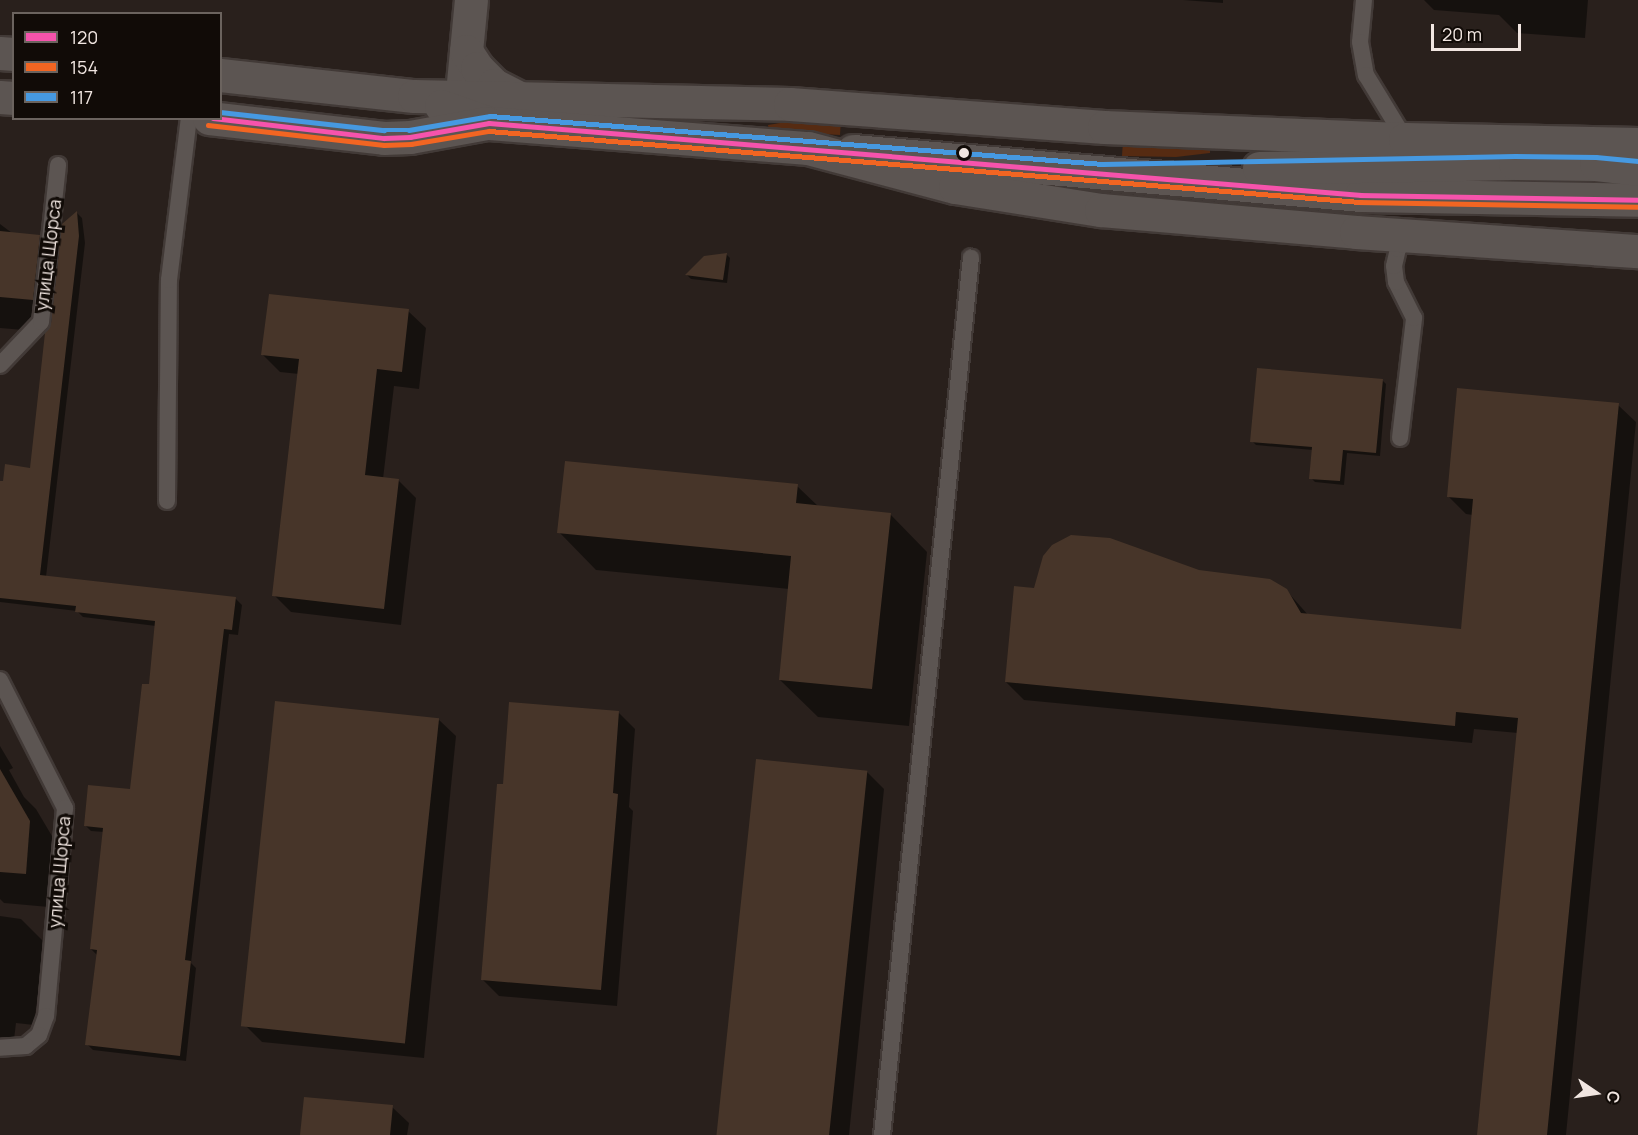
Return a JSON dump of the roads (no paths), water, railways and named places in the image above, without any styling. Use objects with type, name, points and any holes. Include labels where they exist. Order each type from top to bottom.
[{"type":"main road","points":[[471,0],[466,51],[471,112]]},
{"type":"main road","points":[[466,51],[477,68],[494,85],[519,98]]},
{"type":"main road","points":[[222,75],[414,96],[471,112],[808,148],[1103,171],[1361,195],[1638,200]]},
{"type":"main road","points":[[222,119],[384,138],[410,137],[471,112],[519,98],[790,104],[1104,127],[1405,139],[1638,144]]},
{"type":"main road","points":[[808,148],[955,187],[1101,210],[1638,251]]},
{"type":"main road","points":[[1103,171],[1515,163],[1596,164],[1638,169]]},
{"type":"lane","points":[[1364,0],[1360,42],[1366,75],[1405,139]]},
{"type":"lane","points":[[167,501],[169,280],[189,120]]},
{"type":"lane","name":"улица Щорса","points":[[0,365],[41,322],[58,165]]},
{"type":"lane","points":[[1400,438],[1414,318],[1396,282],[1394,266],[1398,249],[1409,235]]},
{"type":"lane","points":[[882,1135],[971,258]]},
{"type":"lane","name":"улица Щорса","points":[[0,680],[65,808],[46,1016],[39,1035],[26,1046],[0,1048]]}]
